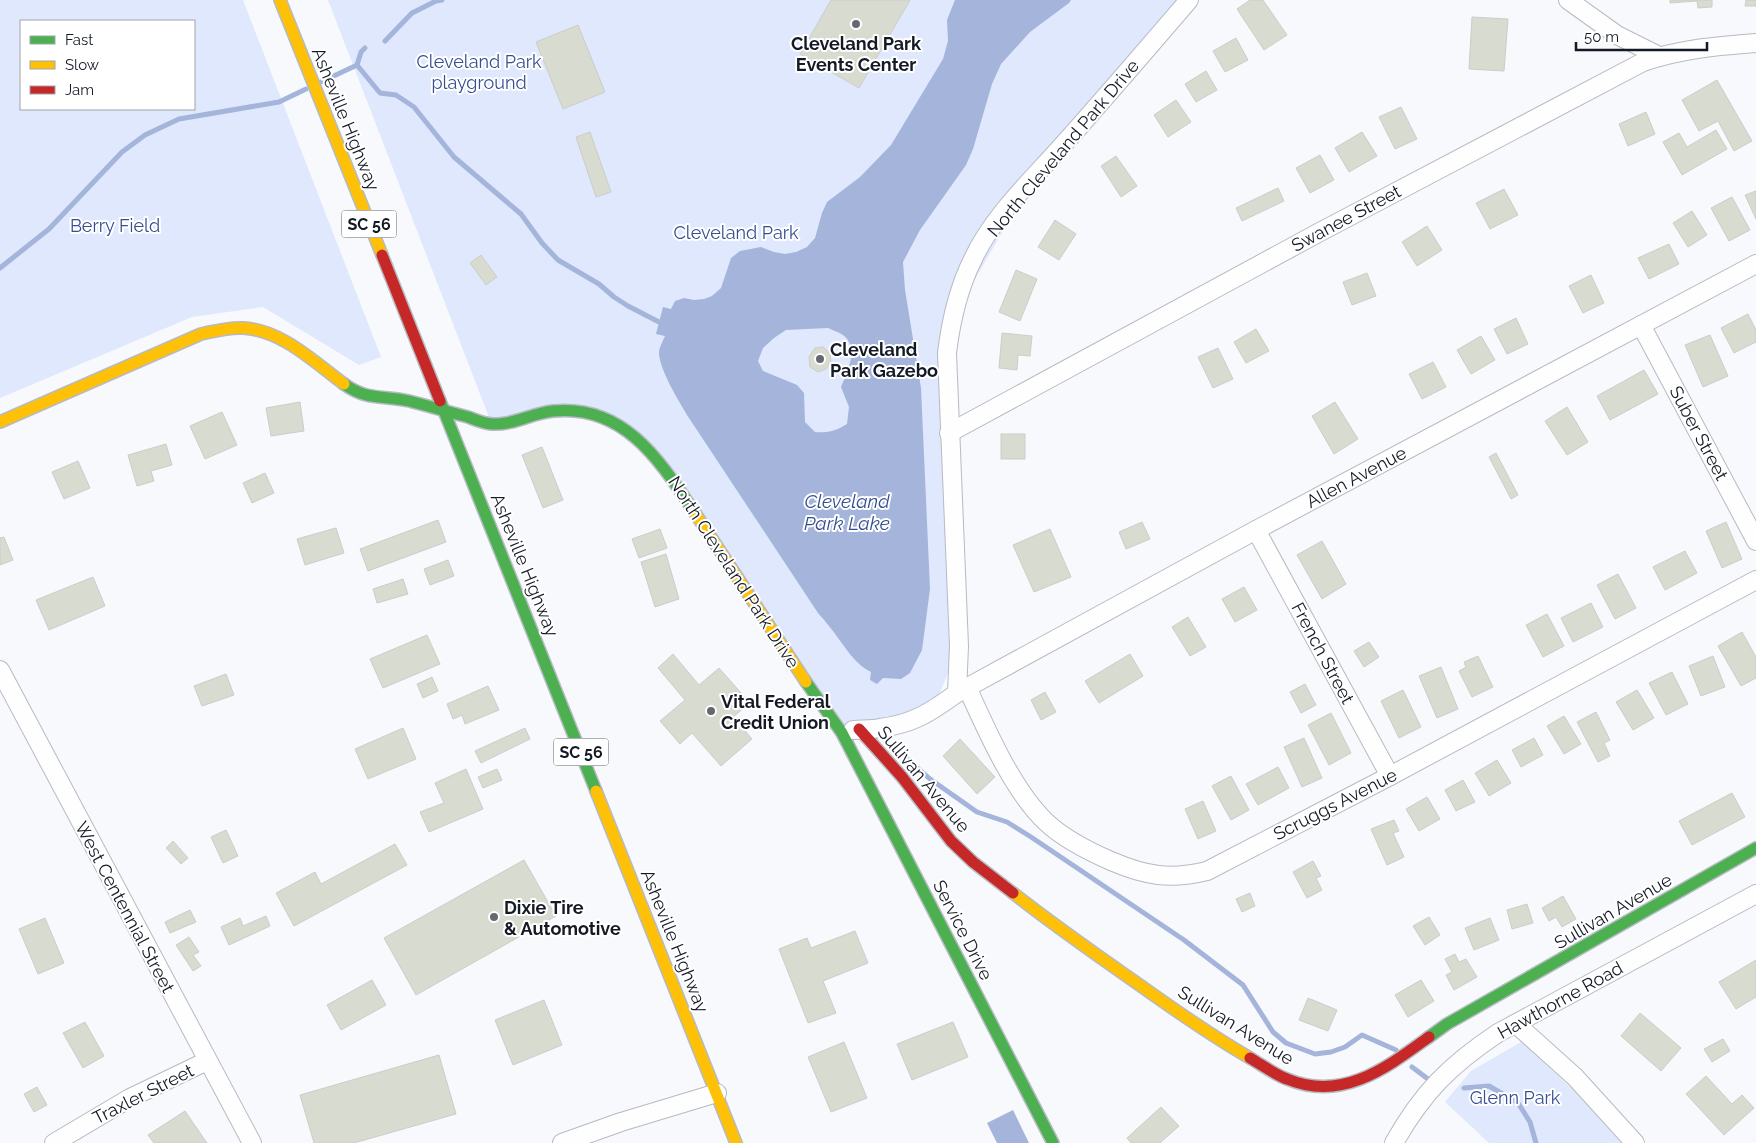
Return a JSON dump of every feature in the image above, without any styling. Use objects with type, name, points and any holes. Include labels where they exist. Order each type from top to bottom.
[{"type":"street","name":"Asheville Highway","points":[[280,0],[736,1143]]},
{"type":"street","name":"North Cleveland Park Drive","points":[[962,690],[949,433],[947,353],[951,320],[960,288],[973,258],[990,229],[1189,0]]},
{"type":"street","points":[[1568,0],[1617,35],[1660,56]]},
{"type":"street","name":"Swanee Street","points":[[949,433],[1318,233],[1643,62],[1696,48],[1756,42]]},
{"type":"street","name":"Allen Avenue","points":[[962,690],[1256,530],[1756,264]]},
{"type":"street","name":"Suber Street","points":[[1641,326],[1756,541]]},
{"type":"street","name":"North Cleveland Park Drive","points":[[0,422],[201,334],[217,329],[235,328],[269,333],[285,340],[362,395],[402,400],[495,424],[552,411],[573,410],[594,414],[614,422],[632,433],[652,452],[669,474],[798,670],[851,731]]},
{"type":"street","name":"French Street","points":[[1256,530],[1390,776]]},
{"type":"street","name":"Scruggs Avenue","points":[[962,690],[1018,786],[1045,821],[1063,835],[1098,855],[1146,874],[1166,877],[1187,876],[1207,870],[1390,776],[1756,580]]},
{"type":"street","name":"West Centennial Street","points":[[0,670],[252,1143]]},
{"type":"street","points":[[851,731],[897,726],[915,720],[932,712],[962,690]]},
{"type":"street","name":"Sullivan Avenue","points":[[851,731],[902,777],[942,830],[973,862],[1058,928],[1188,1019],[1269,1070],[1288,1079],[1307,1084],[1347,1084],[1366,1078],[1404,1055],[1447,1024],[1756,848]]},
{"type":"street","name":"Service Drive","points":[[851,731],[1053,1143]]},
{"type":"street","name":"Hawthorne Road","points":[[1394,1143],[1405,1123],[1424,1097],[1446,1072],[1470,1052],[1498,1033],[1756,894]]},
{"type":"street","points":[[1516,1024],[1575,1077],[1635,1143]]},
{"type":"street","name":"Traxler Street","points":[[54,1143],[130,1098],[207,1061]]},
{"type":"street","points":[[562,1143],[621,1122],[716,1093]]},
{"type":"green space","name":"Berry Field","points":[[0,0],[243,0],[381,357],[359,365],[263,307],[192,317],[0,398]]},
{"type":"green space","name":"Cleveland Park","points":[[328,0],[1181,0],[1034,178],[951,320],[959,646],[932,712],[839,726],[669,474],[594,414],[492,425]]},
{"type":"green space","name":"Glenn Park","points":[[1521,1042],[1590,1105],[1622,1143],[1489,1143],[1445,1102],[1471,1071]]},
{"type":"water","name":"Cleveland Park Lake","points":[[955,0],[1071,0],[1030,32],[1001,64],[992,84],[973,149],[966,165],[920,230],[903,262],[905,290],[921,388],[930,589],[922,650],[910,673],[901,679],[883,678],[877,684],[870,680],[871,672],[861,666],[818,613],[689,418],[662,367],[659,351],[665,336],[656,334],[663,307],[671,309],[675,301],[684,298],[694,300],[712,296],[721,288],[731,258],[740,251],[761,247],[785,254],[807,247],[815,238],[827,202],[860,177],[891,145],[943,59],[948,41],[947,20]],"holes":[[[828,328],[843,335],[851,346],[851,360],[841,387],[849,407],[847,424],[832,431],[815,432],[805,422],[804,393],[797,385],[763,371],[758,361],[763,348],[786,330]]]},
{"type":"water","points":[[1013,1110],[1029,1143],[997,1143],[987,1123]]},
{"type":"building","name":"Cleveland Park Events Center","points":[[831,0],[910,0],[859,88],[800,54]]},
{"type":"building","points":[[1250,0],[1263,0],[1287,35],[1264,50],[1237,9]]},
{"type":"building","points":[[1670,0],[1712,0],[1712,7],[1698,8],[1697,1],[1670,3]]},
{"type":"building","points":[[1746,0],[1756,0],[1756,6],[1745,6]]},
{"type":"building","points":[[1472,17],[1508,19],[1504,71],[1469,69]]},
{"type":"building","points":[[578,25],[605,92],[563,109],[536,42]]},
{"type":"building","points":[[1236,38],[1248,60],[1225,72],[1213,51]]},
{"type":"building","points":[[1206,71],[1217,90],[1196,102],[1185,84]]},
{"type":"building","points":[[1717,80],[1752,141],[1734,151],[1718,121],[1699,131],[1682,100]]},
{"type":"building","points":[[1176,100],[1191,122],[1168,137],[1154,115]]},
{"type":"building","points":[[1401,107],[1417,139],[1395,149],[1379,117]]},
{"type":"building","points":[[1646,112],[1655,134],[1628,146],[1619,124]]},
{"type":"building","points":[[1716,130],[1727,149],[1682,175],[1663,142],[1679,133],[1687,147]]},
{"type":"building","points":[[590,132],[611,192],[596,197],[576,137]]},
{"type":"building","points":[[1362,132],[1377,156],[1349,172],[1335,148]]},
{"type":"building","points":[[1320,155],[1334,180],[1310,193],[1296,168]]},
{"type":"building","points":[[1116,156],[1137,186],[1121,197],[1101,166]]},
{"type":"building","points":[[1278,188],[1284,201],[1242,221],[1236,208]]},
{"type":"building","points":[[1504,189],[1518,215],[1490,229],[1476,203]]},
{"type":"building","points":[[1756,191],[1756,219],[1745,195]]},
{"type":"building","points":[[1732,197],[1750,230],[1729,241],[1711,208]]},
{"type":"building","points":[[1692,211],[1707,235],[1688,247],[1673,223]]},
{"type":"building","points":[[1055,220],[1076,234],[1059,260],[1038,247]]},
{"type":"building","points":[[1427,226],[1442,250],[1417,266],[1402,242]]},
{"type":"building","points":[[1669,244],[1679,264],[1649,279],[1638,258]]},
{"type":"building","points":[[481,255],[497,277],[486,285],[470,263]]},
{"type":"building","points":[[1016,270],[1037,279],[1020,321],[999,312]]},
{"type":"building","points":[[1367,273],[1376,296],[1352,305],[1343,282]]},
{"type":"building","points":[[1591,275],[1604,303],[1583,313],[1569,286]]},
{"type":"building","points":[[1748,314],[1756,330],[1756,342],[1734,353],[1721,328]]},
{"type":"building","points":[[1516,318],[1528,344],[1507,354],[1494,329]]},
{"type":"building","points":[[1256,329],[1269,351],[1246,363],[1234,342]]},
{"type":"building","points":[[1002,333],[1032,336],[1030,356],[1018,355],[1017,370],[999,368]]},
{"type":"building","points":[[1710,335],[1728,376],[1703,387],[1685,345]]},
{"type":"building","points":[[1481,336],[1495,360],[1471,374],[1457,350]]},
{"type":"building","name":"Cleveland Park Gazebo","points":[[823,347],[830,353],[831,362],[826,369],[818,372],[810,367],[809,357],[815,348]]},
{"type":"building","points":[[1218,348],[1233,379],[1213,388],[1198,357]]},
{"type":"building","points":[[1433,362],[1446,387],[1422,399],[1409,374]]},
{"type":"building","points":[[1644,370],[1658,394],[1610,420],[1597,396]]},
{"type":"building","points":[[300,402],[304,431],[271,436],[266,408]]},
{"type":"building","points":[[1335,402],[1358,439],[1334,454],[1312,416]]},
{"type":"building","points":[[1567,407],[1588,442],[1567,455],[1545,421]]},
{"type":"building","points":[[222,412],[237,445],[205,459],[190,426]]},
{"type":"building","points":[[1001,434],[1025,434],[1025,459],[1001,459]]},
{"type":"building","points":[[166,444],[172,465],[151,471],[154,481],[137,486],[128,455]]},
{"type":"building","points":[[542,447],[563,500],[543,508],[522,455]]},
{"type":"building","points":[[1496,453],[1518,495],[1511,499],[1489,457]]},
{"type":"building","points":[[78,461],[90,488],[64,499],[52,472]]},
{"type":"building","points":[[265,473],[274,493],[252,503],[243,483]]},
{"type":"building","points":[[438,520],[446,542],[368,571],[360,549]]},
{"type":"building","points":[[1142,522],[1150,539],[1126,549],[1119,532]]},
{"type":"building","points":[[1726,522],[1742,559],[1722,568],[1706,531]]},
{"type":"building","points":[[336,528],[344,553],[305,565],[297,539]]},
{"type":"building","points":[[660,529],[667,548],[639,558],[632,539]]},
{"type":"building","points":[[1050,529],[1071,577],[1034,592],[1013,545]]},
{"type":"building","points":[[4,537],[13,560],[0,565],[0,538]]},
{"type":"building","points":[[1322,541],[1346,584],[1322,599],[1297,555]]},
{"type":"building","points":[[1685,551],[1697,573],[1665,590],[1653,567]]},
{"type":"building","points":[[666,554],[679,599],[655,607],[641,562]]},
{"type":"building","points":[[448,560],[454,576],[430,585],[424,569]]},
{"type":"building","points":[[1618,574],[1636,608],[1615,619],[1597,585]]},
{"type":"building","points":[[93,577],[105,606],[49,630],[36,600]]},
{"type":"building","points":[[403,579],[408,594],[377,603],[373,589]]},
{"type":"building","points":[[1244,587],[1257,610],[1235,622],[1222,599]]},
{"type":"building","points":[[1591,603],[1603,627],[1573,642],[1561,618]]},
{"type":"building","points":[[1547,614],[1564,646],[1543,657],[1526,625]]},
{"type":"building","points":[[1188,617],[1206,647],[1190,656],[1172,627]]},
{"type":"building","points":[[1742,632],[1756,657],[1756,678],[1741,686],[1718,646]]},
{"type":"building","points":[[427,635],[440,664],[383,688],[370,659]]},
{"type":"building","points":[[1369,642],[1379,657],[1364,667],[1354,651]]},
{"type":"building","points":[[673,654],[699,685],[719,668],[750,703],[733,717],[752,739],[721,766],[692,733],[680,744],[660,721],[685,700],[658,668]]},
{"type":"building","points":[[1130,654],[1143,676],[1099,703],[1085,681]]},
{"type":"building","points":[[1478,656],[1493,687],[1472,697],[1459,671],[1466,667],[1464,662]]},
{"type":"building","points":[[1713,656],[1725,687],[1701,696],[1689,666]]},
{"type":"building","points":[[1441,667],[1458,709],[1437,718],[1419,676]]},
{"type":"building","points":[[1672,672],[1688,704],[1666,715],[1649,683]]},
{"type":"building","points":[[226,674],[234,695],[202,706],[194,686]]},
{"type":"building","points":[[432,677],[438,691],[423,698],[417,684]]},
{"type":"building","points":[[1305,684],[1316,705],[1301,713],[1290,692]]},
{"type":"building","points":[[488,686],[499,710],[465,724],[462,715],[453,719],[447,704]]},
{"type":"building","points":[[1403,690],[1421,727],[1399,738],[1381,701]]},
{"type":"building","points":[[1637,690],[1654,718],[1633,730],[1616,702]]},
{"type":"building","points":[[1045,692],[1056,712],[1041,720],[1031,700]]},
{"type":"building","points":[[1596,712],[1610,740],[1604,743],[1610,756],[1598,762],[1577,722]]},
{"type":"building","points":[[1331,713],[1351,753],[1329,765],[1308,725]]},
{"type":"building","points":[[1564,716],[1581,744],[1564,754],[1547,726]]},
{"type":"building","points":[[403,728],[416,759],[368,779],[355,749]]},
{"type":"building","points":[[525,728],[530,739],[481,763],[475,751]]},
{"type":"building","points":[[1304,738],[1322,778],[1302,787],[1284,747]]},
{"type":"building","points":[[1534,738],[1543,755],[1521,767],[1512,750]]},
{"type":"building","points":[[960,739],[995,777],[977,794],[943,756]]},
{"type":"building","points":[[1497,760],[1511,783],[1489,796],[1475,773]]},
{"type":"building","points":[[1278,767],[1289,788],[1258,805],[1246,784]]},
{"type":"building","points":[[466,769],[483,809],[429,832],[420,812],[444,803],[435,783]]},
{"type":"building","points":[[497,769],[502,780],[483,788],[478,777]]},
{"type":"building","points":[[1231,776],[1249,810],[1231,820],[1212,786]]},
{"type":"building","points":[[1463,780],[1475,802],[1456,811],[1445,790]]},
{"type":"building","points":[[1732,793],[1745,817],[1692,845],[1679,821]]},
{"type":"building","points":[[1427,797],[1440,819],[1419,831],[1406,809]]},
{"type":"building","points":[[1203,801],[1216,831],[1198,839],[1185,809]]},
{"type":"building","points":[[1394,820],[1399,831],[1393,833],[1404,857],[1387,865],[1371,829]]},
{"type":"building","points":[[226,830],[238,856],[223,863],[211,837]]},
{"type":"building","points":[[173,841],[188,858],[181,864],[166,848]]},
{"type":"building","points":[[395,844],[407,865],[294,926],[276,893],[315,872],[321,884]]},
{"type":"building","points":[[524,860],[556,916],[416,995],[384,938]]},
{"type":"building","points":[[1313,861],[1321,876],[1316,878],[1322,890],[1307,898],[1293,872]]},
{"type":"building","points":[[1250,893],[1255,906],[1242,912],[1236,899]]},
{"type":"building","points":[[1563,896],[1576,919],[1562,927],[1556,917],[1549,921],[1542,908]]},
{"type":"building","points":[[1527,904],[1533,923],[1512,929],[1507,910]]},
{"type":"building","points":[[190,910],[196,922],[170,933],[165,922]]},
{"type":"building","points":[[266,916],[270,926],[229,945],[221,927],[240,918],[243,926]]},
{"type":"building","points":[[1429,917],[1440,935],[1425,945],[1413,926]]},
{"type":"building","points":[[45,918],[64,963],[38,974],[19,929]]},
{"type":"building","points":[[1490,918],[1499,940],[1474,950],[1465,928]]},
{"type":"building","points":[[855,931],[868,963],[823,981],[836,1013],[808,1023],[779,949],[807,938],[811,948]]},
{"type":"building","points":[[189,937],[199,952],[193,955],[201,966],[193,971],[176,945]]},
{"type":"building","points":[[1455,954],[1459,962],[1466,959],[1477,977],[1454,990],[1446,975],[1452,972],[1445,959]]},
{"type":"building","points":[[1756,960],[1756,997],[1736,1009],[1719,982]]},
{"type":"building","points":[[372,980],[386,1005],[341,1030],[327,1005]]},
{"type":"building","points":[[1421,980],[1434,1001],[1408,1017],[1395,995]]},
{"type":"building","points":[[1308,998],[1337,1010],[1328,1031],[1299,1020]]},
{"type":"building","points":[[544,1000],[562,1045],[513,1065],[495,1020]]},
{"type":"building","points":[[1640,1013],[1681,1048],[1661,1071],[1621,1036]]},
{"type":"building","points":[[85,1022],[104,1056],[83,1068],[63,1033]]},
{"type":"building","points":[[953,1022],[968,1057],[912,1080],[897,1044]]},
{"type":"building","points":[[1723,1039],[1730,1051],[1712,1062],[1704,1049]]},
{"type":"building","points":[[844,1042],[867,1098],[831,1112],[808,1057]]},
{"type":"building","points":[[439,1055],[456,1114],[354,1143],[314,1143],[300,1095]]},
{"type":"building","points":[[1706,1076],[1732,1104],[1742,1095],[1754,1108],[1724,1135],[1686,1094]]},
{"type":"building","points":[[37,1087],[47,1105],[34,1112],[24,1094]]},
{"type":"building","points":[[1161,1107],[1179,1126],[1160,1143],[1131,1143],[1127,1138]]},
{"type":"building","points":[[185,1111],[207,1143],[154,1143],[148,1135]]},
{"type":"waterway","points":[[385,41],[412,13],[442,0]]},
{"type":"waterway","points":[[321,82],[357,65],[361,52],[365,48]]},
{"type":"waterway","points":[[357,65],[380,93],[396,95],[414,107],[454,157],[521,214],[542,243],[558,260],[599,284],[628,306],[659,322]]},
{"type":"waterway","points":[[0,268],[49,229],[122,152],[145,135],[179,119],[279,102],[306,89]]},
{"type":"waterway","points":[[895,748],[930,779],[977,812],[1007,822],[1184,940],[1243,985],[1273,1032],[1286,1043],[1315,1054],[1331,1052],[1345,1047],[1362,1035],[1396,1050]]},
{"type":"waterway","points":[[1412,1067],[1428,1079]]},
{"type":"waterway","points":[[1464,1088],[1489,1086],[1518,1103],[1530,1122],[1536,1143]]},
{"type":"traffic: fast","points":[[344,384],[360,393],[375,397],[409,401],[490,424],[508,423],[553,411],[578,411],[599,416],[619,426],[636,438],[652,454],[693,510]]},
{"type":"traffic: fast","points":[[440,401],[596,791]]},
{"type":"traffic: fast","points":[[806,682],[842,733],[1053,1143]]},
{"type":"traffic: fast","points":[[1429,1037],[1447,1024],[1756,848]]},
{"type":"traffic: slow","points":[[280,0],[382,255]]},
{"type":"traffic: slow","points":[[0,422],[201,334],[227,329],[243,328],[271,334],[297,348],[344,384]]},
{"type":"traffic: slow","points":[[693,510],[806,682]]},
{"type":"traffic: slow","points":[[596,791],[736,1143]]},
{"type":"traffic: slow","points":[[1013,893],[1167,1005],[1250,1058]]},
{"type":"traffic: jam","points":[[382,255],[440,401]]},
{"type":"traffic: jam","points":[[859,729],[902,777],[951,841],[973,862],[1013,893]]},
{"type":"traffic: jam","points":[[1250,1058],[1287,1079],[1307,1085],[1345,1084],[1380,1070],[1429,1037]]},
{"type":"place","name":"Cleveland Park Events Center","points":[[856,24]]},
{"type":"place","name":"Cleveland Park Gazebo","points":[[820,359]]},
{"type":"place","name":"Vital Federal Credit Union","points":[[711,711]]},
{"type":"place","name":"Dixie Tire & Automotive","points":[[494,917]]},
{"type":"park label","name":"Cleveland Park playground","points":[[479,71]]}]
